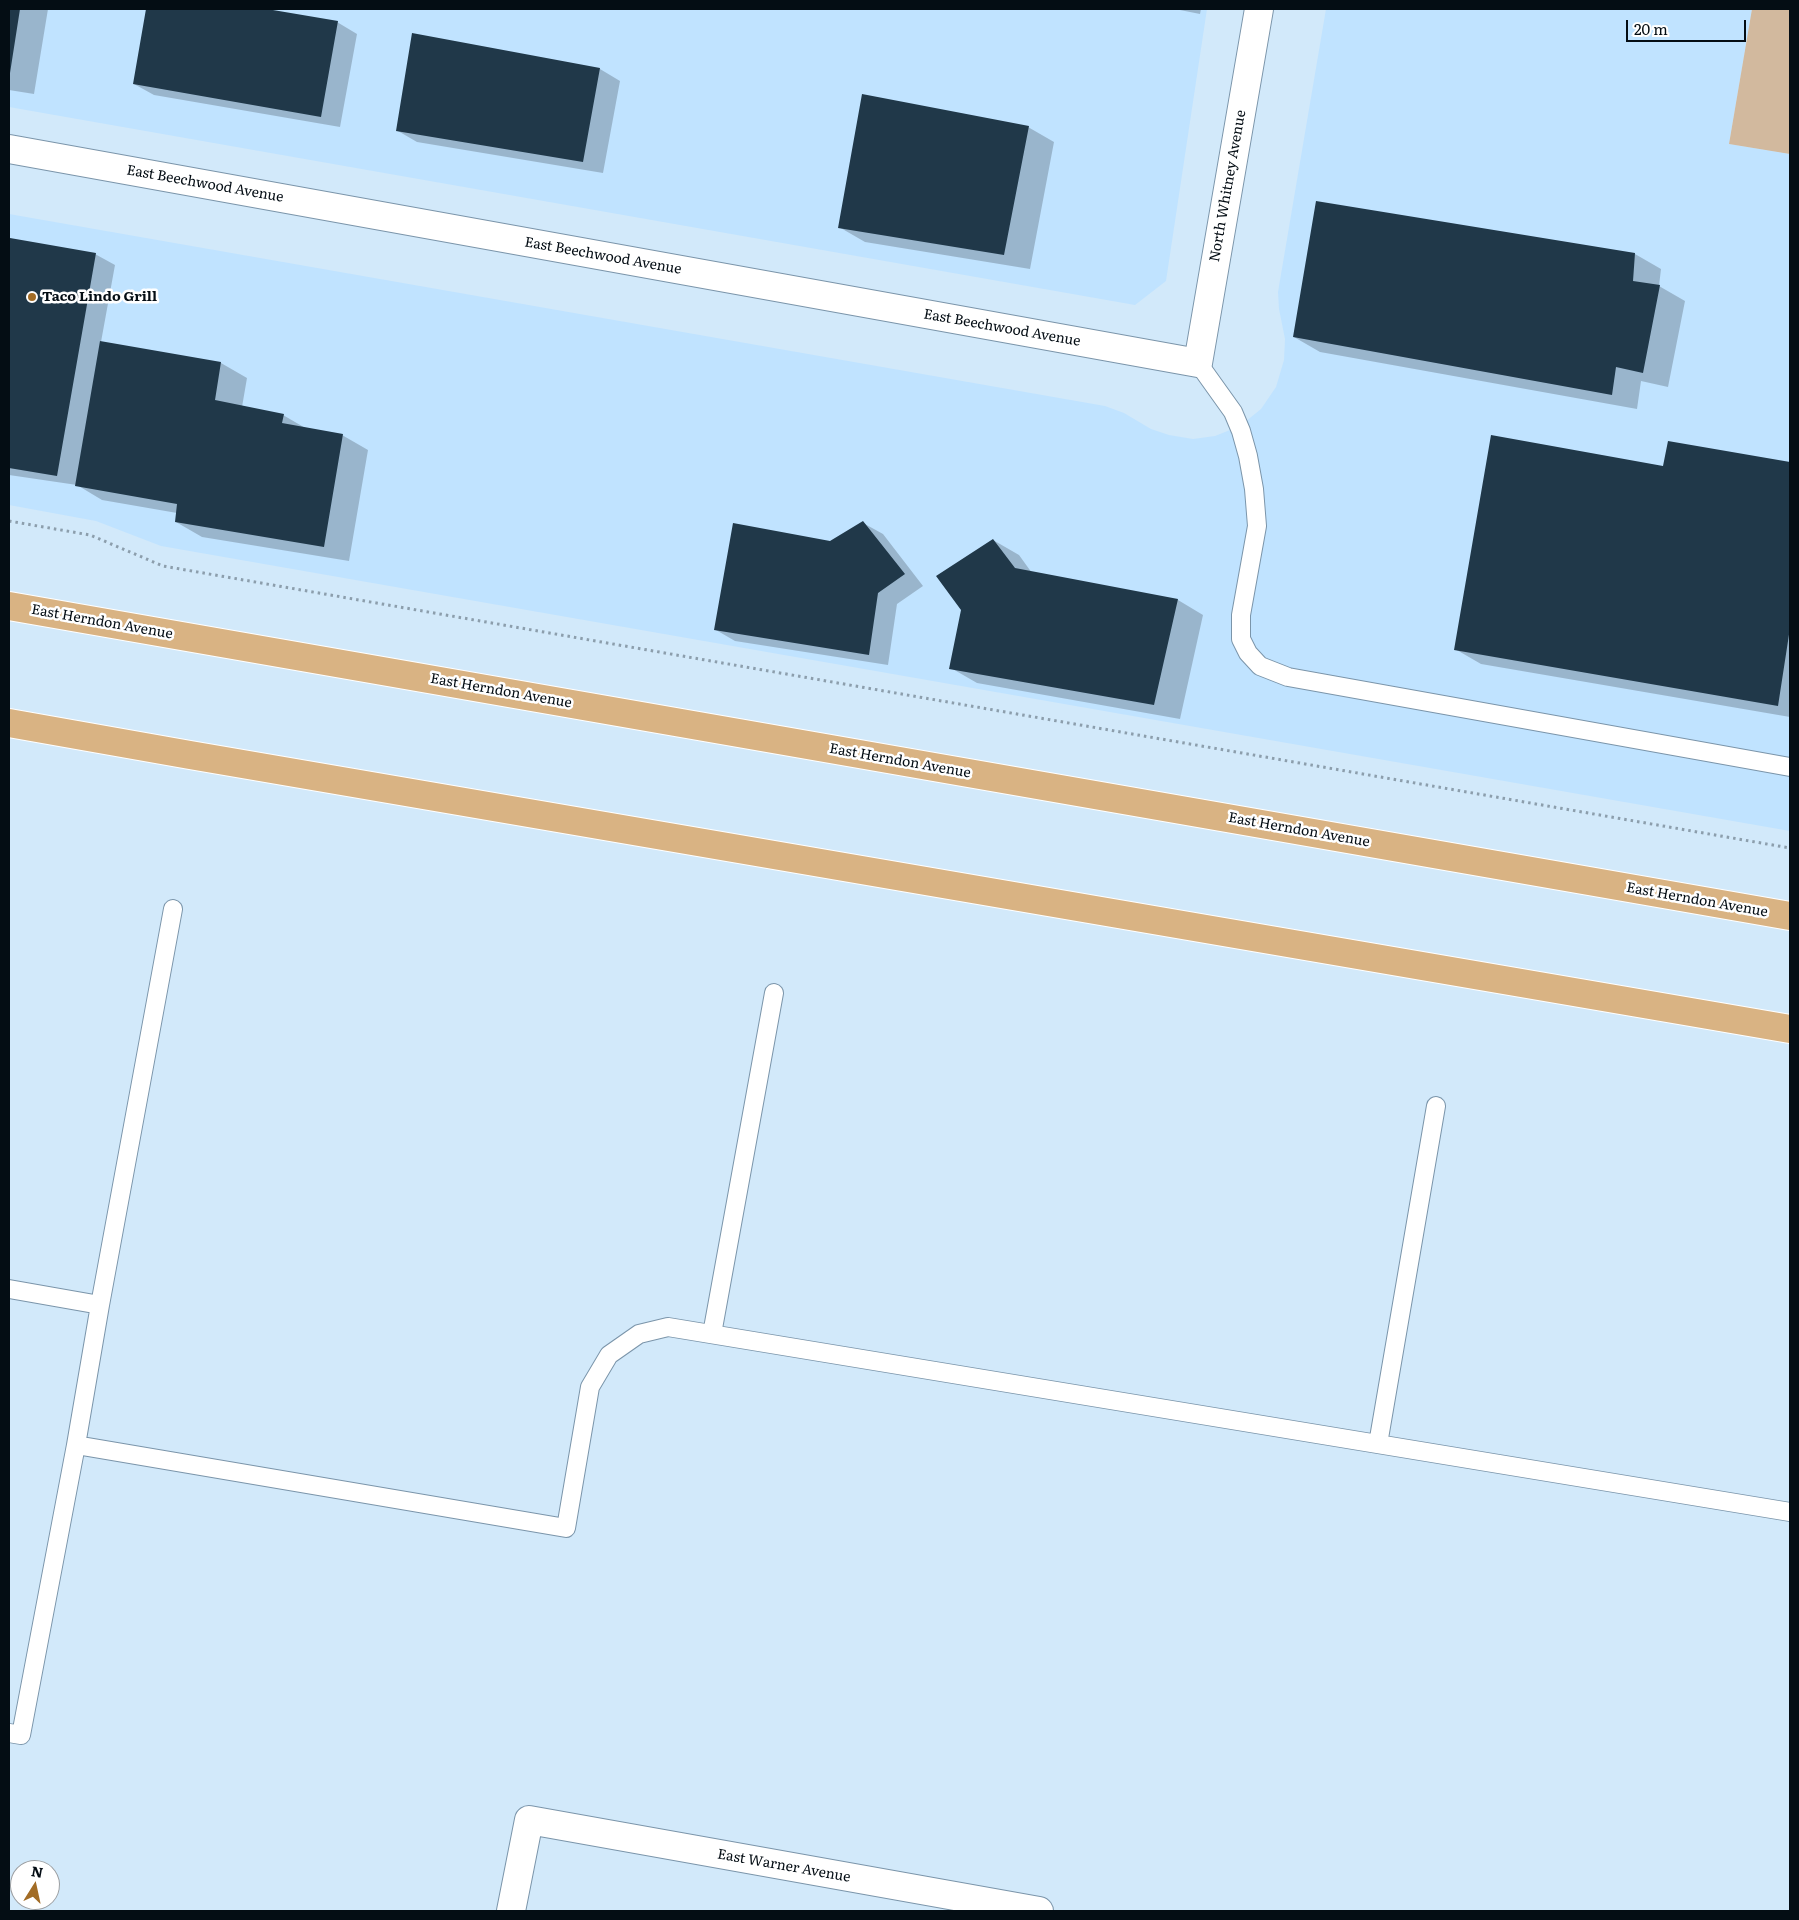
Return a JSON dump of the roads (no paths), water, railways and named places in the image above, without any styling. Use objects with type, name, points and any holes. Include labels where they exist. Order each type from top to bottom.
[{"type":"main road","name":"East Herndon Avenue","points":[[9,606],[1790,916]]},
{"type":"main road","points":[[9,723],[190,756],[1790,1029]]},
{"type":"street","name":"North Whitney Avenue","points":[[1198,363],[1259,9]]},
{"type":"street","name":"East Beechwood Avenue","points":[[9,149],[1198,363]]},
{"type":"street","name":"East Warner Avenue","points":[[511,1911],[529,1820],[1039,1911]]},
{"type":"lane","points":[[1198,363],[1233,412],[1248,456],[1254,489],[1256,526],[1241,615],[1241,639],[1248,653],[1260,666],[1288,677],[1790,767]]},
{"type":"lane","points":[[9,1733],[21,1735],[76,1445],[173,909]]},
{"type":"lane","points":[[712,1334],[774,993]]},
{"type":"lane","points":[[1378,1444],[1436,1106]]},
{"type":"lane","points":[[9,1289],[100,1305]]},
{"type":"lane","points":[[76,1445],[566,1528],[590,1387],[609,1355],[639,1334],[668,1327],[1790,1512]]},
{"type":"place","name":"Taco Lindo Grill","points":[[32,297]]}]
